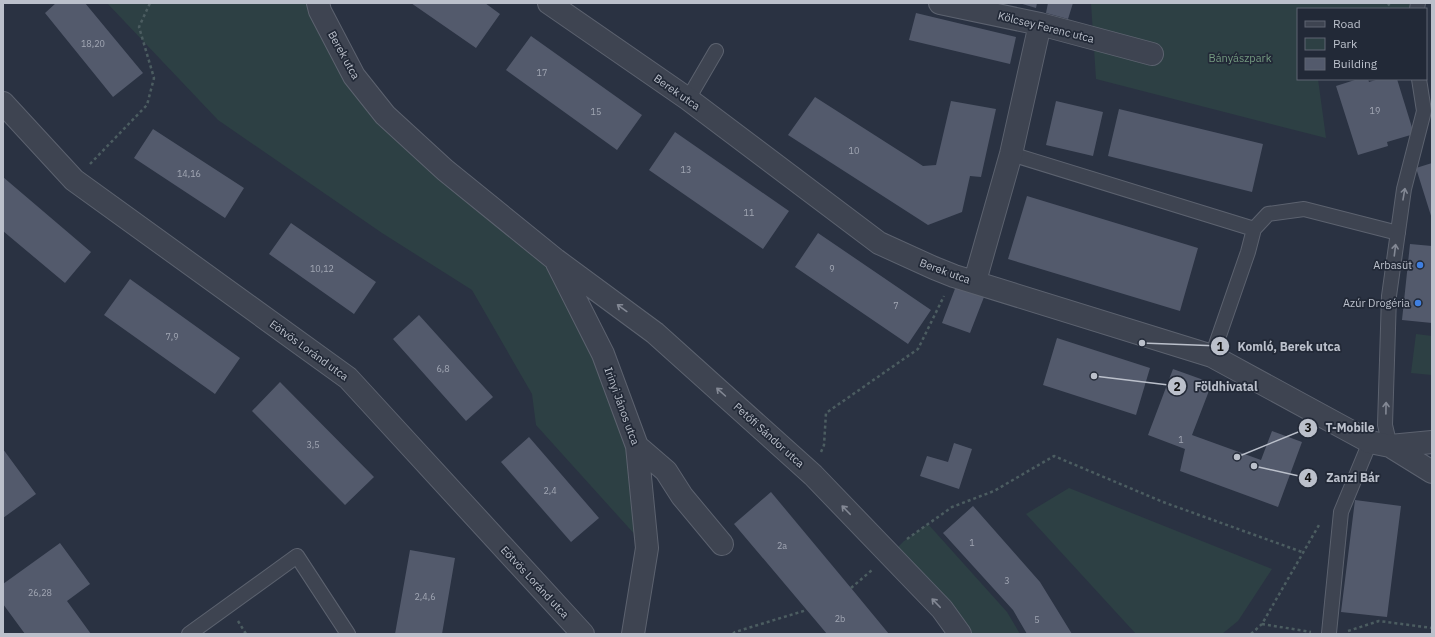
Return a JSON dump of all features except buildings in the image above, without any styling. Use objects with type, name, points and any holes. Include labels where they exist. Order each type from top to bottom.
[{"type":"street","name":"Berek utca","points":[[318,3],[320,11],[354,76],[385,114],[445,170],[556,260]]},
{"type":"street","name":"Berek utca","points":[[549,3],[688,99],[879,243],[954,276],[975,281],[1212,356],[1432,472]]},
{"type":"street","name":"Kölcsey Ferenc utca","points":[[940,3],[1040,24],[1152,54]]},
{"type":"street","points":[[975,281],[1011,154],[1040,24]]},
{"type":"street","name":"Eötvös Loránd utca","points":[[3,103],[74,180],[348,378],[582,634]]},
{"type":"street","name":"Irinyi János utca","points":[[556,260],[603,354],[637,446],[647,548],[633,634]]},
{"type":"street","name":"Petőfi Sándor utca","points":[[556,260],[655,333],[813,475],[942,609],[960,634]]},
{"type":"street","points":[[1380,444],[1432,442]]},
{"type":"street","points":[[637,446],[666,471],[682,496],[722,544]]},
{"type":"lane","points":[[688,99],[716,51]]},
{"type":"lane","points":[[1329,633],[1341,512],[1380,444],[1385,425],[1390,296],[1404,189],[1424,111],[1419,80]]},
{"type":"lane","points":[[1011,154],[1254,229]]},
{"type":"lane","points":[[1212,356],[1248,252],[1254,229],[1268,214],[1304,209],[1398,233]]},
{"type":"lane","points":[[188,634],[296,556],[348,634]]},
{"type":"path","points":[[74,180],[147,105],[154,78],[139,27],[150,3]]},
{"type":"path","points":[[813,475],[824,445],[826,413],[918,349],[954,276]]},
{"type":"path","points":[[851,588],[904,541],[952,506],[994,492],[1054,456],[1163,502],[1302,552]]},
{"type":"path","points":[[1251,634],[1255,633],[1262,624],[1320,523]]},
{"type":"path","points":[[733,634],[735,632],[807,610]]},
{"type":"path","points":[[1329,633],[1356,630],[1379,621],[1432,628]]},
{"type":"path","points":[[1262,624],[1300,631]]},
{"type":"green space","points":[[107,3],[318,3],[354,76],[556,260],[637,446],[647,548],[536,425],[532,394],[472,290],[382,233],[218,120]]},
{"type":"green space","name":"Bányászpark","points":[[1091,3],[1414,3],[1413,8],[1297,8],[1297,80],[1318,80],[1326,138],[1096,79]]},
{"type":"green space","points":[[1416,334],[1432,336],[1432,375],[1411,373]]},
{"type":"green space","points":[[1069,488],[1272,569],[1238,621],[1222,634],[1136,634],[1026,514]]},
{"type":"green space","points":[[928,524],[1007,612],[1020,634],[960,634],[890,555],[904,541]]},
{"type":"place","name":"Arbasüt","points":[[1420,265]]},
{"type":"place","name":"Azúr Drogéria","points":[[1418,303]]},
{"type":"place","name":"Komló, Berek utca","points":[[1142,343]]},
{"type":"place","name":"Földhivatal","points":[[1094,376]]},
{"type":"place","name":"T-Mobile","points":[[1237,457]]},
{"type":"place","name":"Zanzi Bár","points":[[1254,466]]}]
